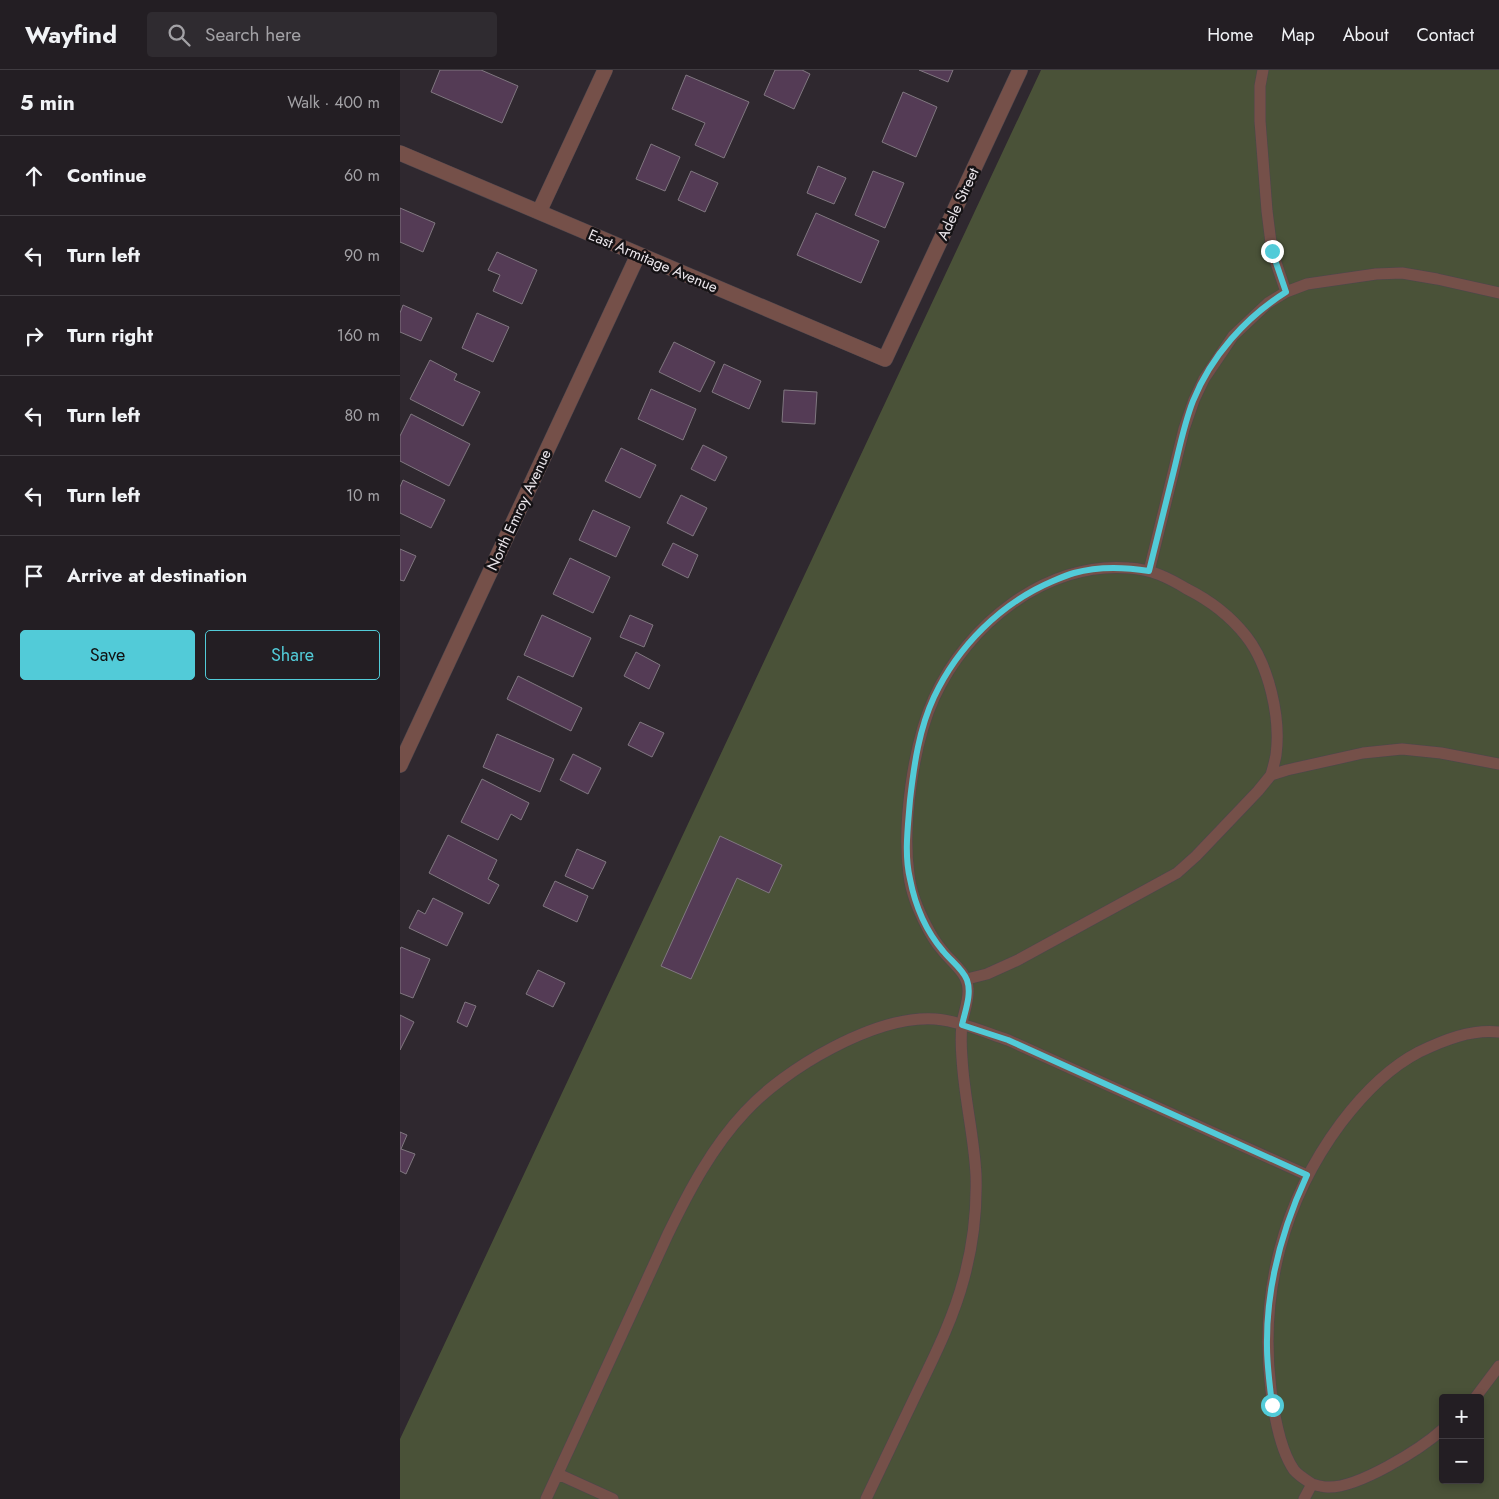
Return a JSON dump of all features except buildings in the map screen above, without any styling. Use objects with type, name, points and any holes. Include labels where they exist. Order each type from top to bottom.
[{"type":"street","points":[[539,212],[605,70]]},
{"type":"street","name":"Adele Street","points":[[895,337],[1020,70]]},
{"type":"street","name":"East Armitage Avenue","points":[[400,153],[885,359],[895,337]]},
{"type":"street","name":"North Emroy Avenue","points":[[400,765],[638,254]]},
{"type":"lane","points":[[1263,70],[1260,86],[1260,121],[1267,211],[1272,251],[1286,292]]},
{"type":"lane","points":[[1149,571],[1184,429],[1194,400],[1204,379],[1234,336],[1268,303],[1286,292],[1308,284],[1376,274],[1402,273],[1475,286],[1499,293]]},
{"type":"lane","points":[[866,1499],[944,1337],[964,1278],[974,1216],[976,1176],[962,1057],[962,1025],[969,991],[967,979],[942,950],[928,930],[917,905],[909,878],[907,846],[913,773],[920,735],[933,698],[949,670],[989,621],[1015,600],[1073,573],[1104,568],[1128,568],[1149,571],[1171,579],[1200,596],[1229,618],[1245,635],[1256,651],[1265,671],[1272,695],[1276,724],[1276,753],[1271,775],[1196,856],[1177,873],[1018,960],[987,974],[967,979]]},
{"type":"lane","points":[[1271,775],[1363,753],[1402,749],[1440,753],[1499,764]]},
{"type":"lane","points":[[546,1499],[685,1200],[723,1139],[745,1111],[790,1073],[854,1037],[914,1020],[935,1019],[962,1025],[1008,1040],[1307,1175]]},
{"type":"lane","points":[[1439,1432],[1366,1478],[1340,1486],[1327,1487],[1312,1484],[1295,1471],[1286,1456],[1272,1405],[1267,1348],[1268,1319],[1277,1258],[1293,1206],[1319,1154],[1349,1112],[1388,1072],[1409,1057],[1455,1037],[1476,1032],[1499,1032]]},
{"type":"lane","points":[[1478,1394],[1499,1366]]},
{"type":"lane","points":[[558,1474],[613,1499]]},
{"type":"lane","points":[[1304,1499],[1312,1484]]},
{"type":"green space","points":[[1041,70],[1499,70],[1499,1499],[400,1499],[400,1439]]},
{"type":"route","points":[[1272,251],[1286,292],[1268,303],[1250,319],[1218,356],[1204,379],[1184,429],[1149,571],[1128,568],[1104,568],[1073,573],[1015,600],[989,621],[949,670],[933,698],[920,735],[913,773],[907,846],[909,878],[917,905],[928,930],[942,950],[967,979],[969,991],[962,1025],[1008,1040],[1307,1175],[1293,1206],[1277,1258],[1272,1287],[1267,1348],[1272,1405]]}]
